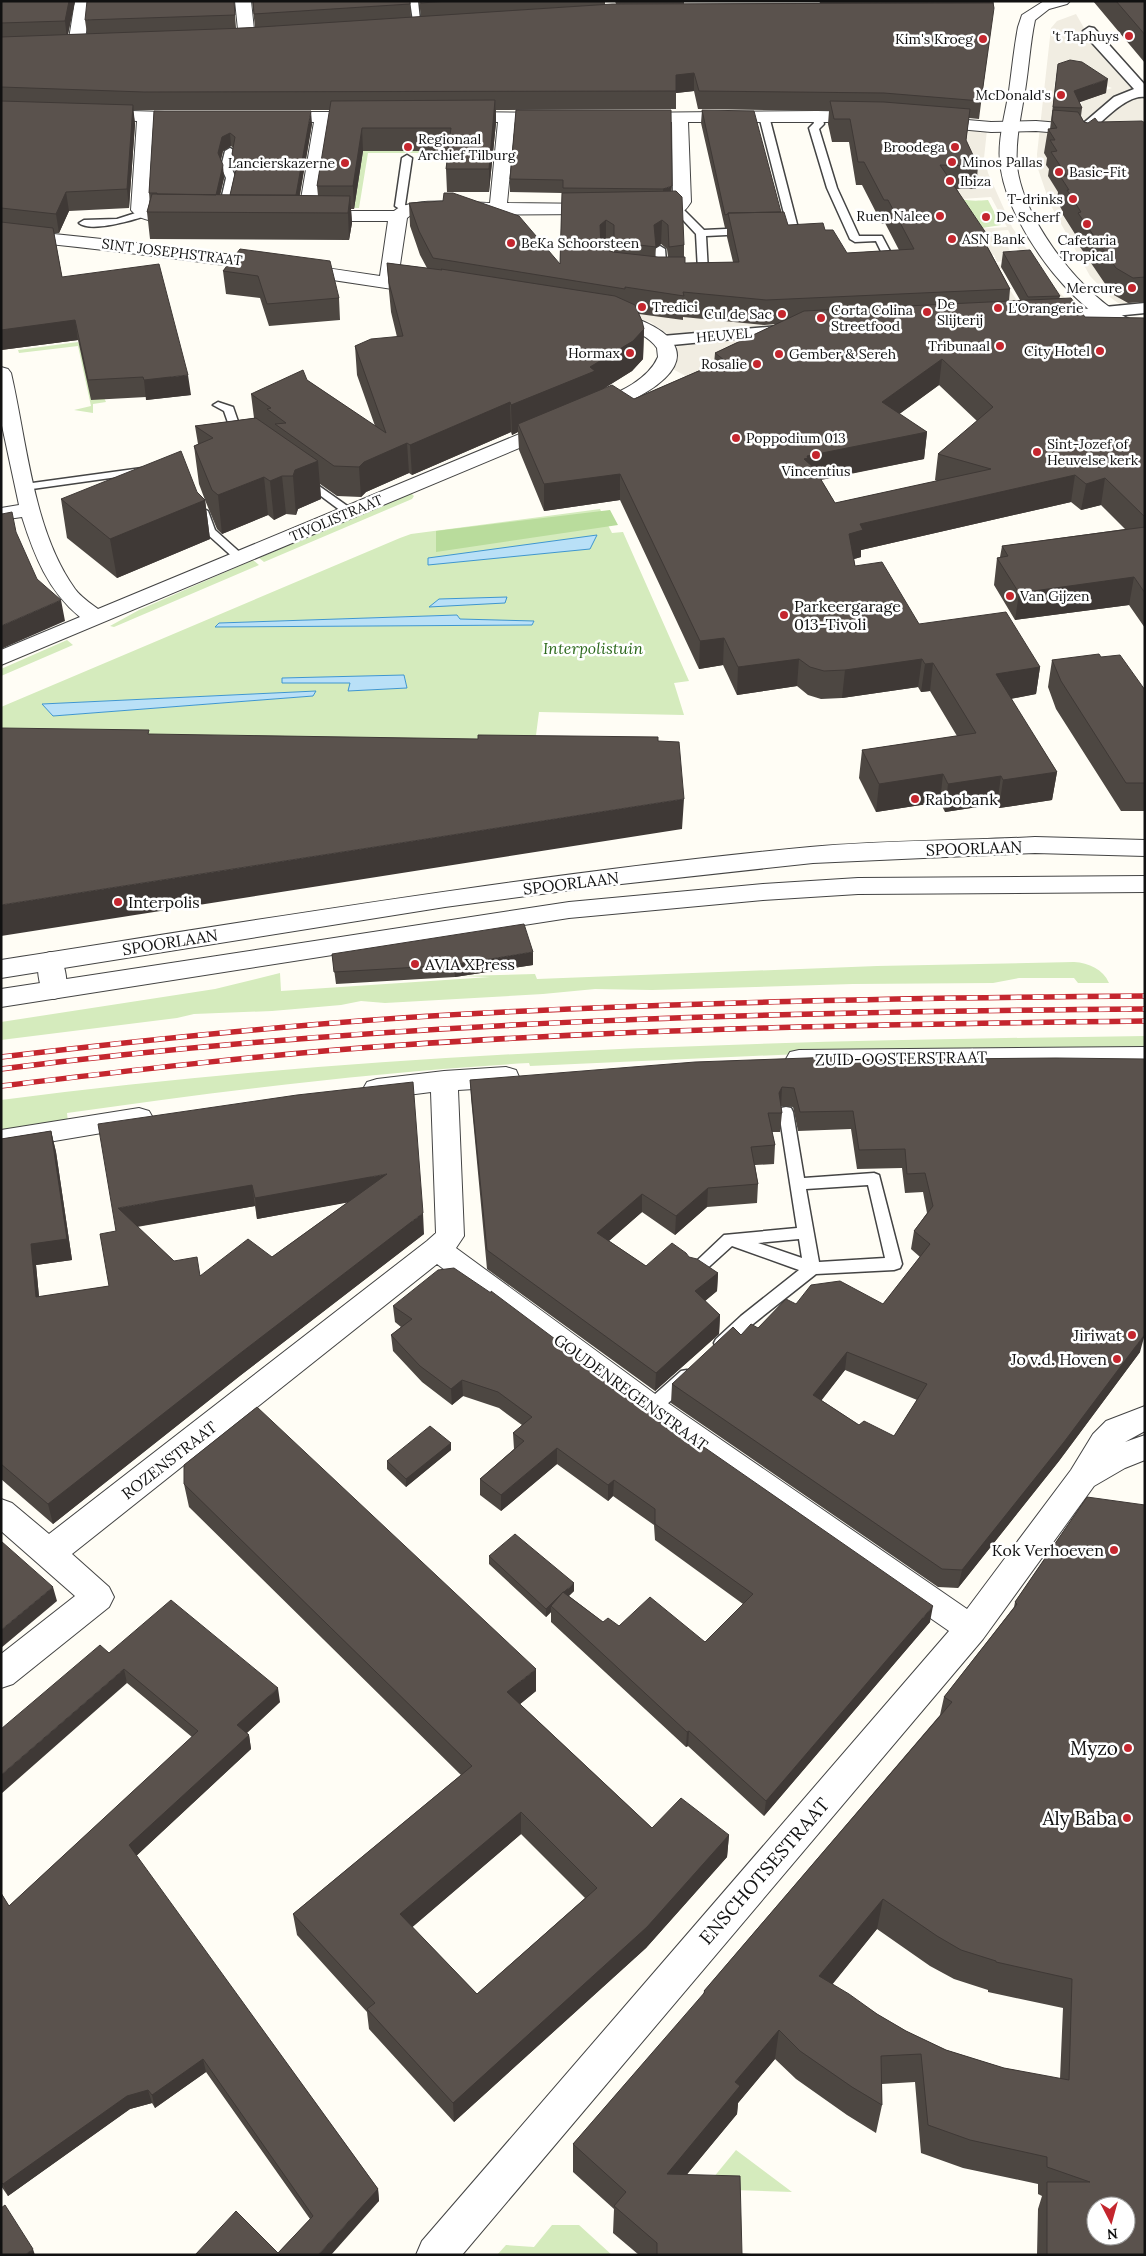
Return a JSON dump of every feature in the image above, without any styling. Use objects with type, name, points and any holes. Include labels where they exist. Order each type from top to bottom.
[{"type":"street","points":[[76,45],[83,1]]},
{"type":"street","points":[[243,1],[247,39]]},
{"type":"street","points":[[1055,2],[1044,6],[1028,18],[1011,127],[1009,167],[1013,186],[1026,214],[1058,266],[1079,291],[1105,313],[1145,335]]},
{"type":"street","points":[[399,29],[437,27]]},
{"type":"street","points":[[1085,136],[1119,100],[1144,91],[1089,31]]},
{"type":"street","points":[[228,40],[266,38]]},
{"type":"street","points":[[58,46],[95,44]]},
{"type":"street","points":[[79,114],[205,117]]},
{"type":"street","points":[[307,216],[322,116]]},
{"type":"street","points":[[612,117],[817,116],[882,118]]},
{"type":"street","points":[[146,117],[140,210],[147,214],[242,215]]},
{"type":"street","points":[[254,117],[381,117]]},
{"type":"street","points":[[439,117],[564,117]]},
{"type":"street","points":[[498,208],[507,117]]},
{"type":"street","points":[[635,209],[677,208],[682,202],[680,117]]},
{"type":"street","points":[[920,121],[1011,127],[1085,136],[1143,137]]},
{"type":"street","points":[[270,215],[307,216],[402,213],[422,208],[616,209]]},
{"type":"street","points":[[388,283],[402,213]]},
{"type":"street","name":"SINT JOSEPHSTRAAT","points":[[1,234],[227,258],[431,289]]},
{"type":"street","points":[[1038,318],[1145,308]]},
{"type":"street","points":[[594,314],[641,325],[653,332],[662,341]]},
{"type":"street","name":"HEUVEL","points":[[662,341],[802,330]]},
{"type":"street","name":"TIVOLISTRAAT","points":[[1,658],[610,403],[635,390],[664,367],[668,356],[662,341]]},
{"type":"street","points":[[1,373],[5,405],[29,509],[49,561],[67,593],[95,618]]},
{"type":"street","points":[[1,514],[29,509]]},
{"type":"street","name":"SPOORLAAN","points":[[1,969],[445,899],[594,879],[805,856],[1035,845],[1145,848]]},
{"type":"street","name":"SPOORLAAN","points":[[1,998],[579,909],[763,892],[858,886],[1145,884]]},
{"type":"street","points":[[50,961],[54,990]]},
{"type":"street","name":"ZUID-OOSTERSTRAAT","points":[[773,1060],[1145,1056]]},
{"type":"street","points":[[354,1092],[444,1081],[531,1076]]},
{"type":"street","points":[[438,1250],[450,1236],[444,1081]]},
{"type":"street","points":[[1,1140],[86,1125],[166,1115]]},
{"type":"street","name":"GOUDENREGENSTRAAT","points":[[438,1250],[651,1408],[971,1629]]},
{"type":"street","name":"ROZENSTRAAT","points":[[49,1553],[438,1250]]},
{"type":"street","name":"ENSCHOTSESTRAAT","points":[[436,2255],[971,1629],[1082,1479],[1104,1443],[1117,1430],[1145,1418]]},
{"type":"street","name":"ENSCHOTSESTRAAT","points":[[1082,1479],[1114,1459],[1145,1447]]},
{"type":"street","points":[[1,1512],[98,1597],[1,1674]]},
{"type":"lane","points":[[414,1],[418,28]]},
{"type":"lane","points":[[701,232],[794,232],[764,116]]},
{"type":"lane","points":[[817,116],[819,124],[814,128],[832,188],[855,239],[879,238],[895,271]]},
{"type":"lane","points":[[223,215],[231,178],[226,167],[230,151]]},
{"type":"lane","points":[[402,213],[400,206],[407,158]]},
{"type":"lane","points":[[677,208],[701,232],[704,272],[684,276]]},
{"type":"lane","points":[[84,223],[118,222],[147,214]]},
{"type":"lane","points":[[646,275],[665,276],[660,249]]},
{"type":"lane","points":[[218,405],[229,409],[236,432],[251,442]]},
{"type":"lane","points":[[25,487],[154,470]]},
{"type":"lane","points":[[296,473],[349,512]]},
{"type":"lane","points":[[197,499],[210,531],[240,558]]},
{"type":"lane","points":[[786,1112],[812,1268]]},
{"type":"lane","points":[[730,1240],[812,1268],[894,1264],[874,1179],[797,1184]]},
{"type":"lane","points":[[695,1270],[730,1240],[807,1233]]},
{"type":"lane","points":[[712,1352],[747,1320],[812,1268]]},
{"type":"lane","points":[[651,1408],[699,1364]]},
{"type":"green space","points":[[363,151],[447,151],[446,153],[368,153],[359,208],[354,208]]},
{"type":"green space","points":[[961,199],[973,201],[988,200],[1001,225],[976,229]]},
{"type":"green space","points":[[78,342],[106,402],[93,404],[93,413],[74,410],[91,406],[78,346],[19,353],[18,350]]},
{"type":"green space","points":[[411,493],[414,496],[412,499],[264,562],[259,558]]},
{"type":"green space","name":"Interpolistuin","points":[[600,509],[612,533],[623,532],[689,681],[674,683],[684,715],[539,712],[535,743],[1,737],[1,707],[411,534]],"holes":[[[457,615],[460,619],[534,622],[532,625],[216,627],[219,623]],[[404,675],[407,688],[348,691],[351,682],[282,678]],[[315,691],[313,696],[53,716],[43,704]]]},
{"type":"green space","points":[[610,510],[618,525],[436,552],[436,531]]},
{"type":"green space","points":[[253,560],[259,565],[114,627],[110,626],[139,610]]},
{"type":"green space","points":[[67,640],[73,645],[1,676],[1,669]]},
{"type":"green space","points":[[1074,962],[1099,970],[1109,983],[1078,983],[1074,978],[1019,978],[993,983],[853,984],[652,990],[595,989],[543,994],[385,1003],[361,1001],[341,1005],[272,1011],[194,1014],[177,1018],[1,1040],[1,1022],[215,989],[280,973],[281,991],[490,977],[460,976],[535,974],[537,979],[877,966]]},
{"type":"green space","points":[[1145,1036],[1145,1048],[800,1054],[530,1066],[529,1063],[471,1067],[355,1077],[182,1097],[67,1113],[68,1122],[1,1132],[1,1100],[144,1083],[286,1070],[429,1059],[715,1045]]},
{"type":"green space","points":[[736,2150],[792,2192],[704,2189]]},
{"type":"green space","points":[[552,2225],[579,2225],[612,2255],[497,2255],[506,2245],[534,2247]]},
{"type":"shaded area","points":[[1076,14],[1088,35],[1145,90],[1145,146],[1046,142],[1053,153],[1051,164],[1062,199],[1065,215],[1063,216],[1077,237],[1075,238],[1088,259],[1115,291],[1145,312],[1135,315],[1111,298],[1090,276],[1050,204],[1038,169],[1037,154],[1051,28],[1057,21]],"holes":[[[1055,79],[1096,82],[1112,88],[1082,98],[1080,122],[1053,105]]]},
{"type":"shaded area","points":[[965,130],[987,130],[984,158],[988,173],[1012,227],[1047,280],[1078,311],[695,381],[671,368],[677,358],[677,345],[665,332],[650,322],[627,315],[620,307],[683,320],[684,317],[769,324],[947,227]],"holes":[[[991,197],[1007,227],[976,229],[961,199]],[[1008,230],[1026,263],[994,265],[990,255],[994,255],[997,262],[1014,259],[1008,247],[1003,247],[1000,242],[1004,241],[1001,235],[996,235],[994,231]],[[1028,267],[1022,308],[1010,290],[1000,269]]]},
{"type":"water","points":[[597,535],[590,549],[428,565],[428,558]]},
{"type":"water","points":[[507,597],[505,603],[429,607],[439,599]]},
{"type":"water","points":[[457,615],[460,619],[534,621],[532,625],[215,627],[219,623]]},
{"type":"water","points":[[404,675],[407,688],[348,691],[350,683],[282,683],[282,678]]},
{"type":"water","points":[[316,691],[313,696],[53,716],[42,704]]},
{"type":"building","points":[[1,1],[69,1],[65,21],[1,23]]},
{"type":"building","points":[[87,1],[234,1],[235,15],[85,20]]},
{"type":"building","points":[[253,1],[410,1],[410,4],[254,14]]},
{"type":"building","points":[[421,1],[449,1],[421,3]]},
{"type":"building","points":[[1116,1],[1145,1],[1145,35],[1141,30]]},
{"type":"building","points":[[993,3],[994,8],[981,101],[884,93],[699,91],[694,73],[676,75],[676,91],[144,92],[1,87],[1,37],[245,28],[612,4]]},
{"type":"building","points":[[1070,60],[1082,62],[1108,79],[1074,91],[1082,108],[1053,107],[1058,64]]},
{"type":"building","points":[[495,100],[489,169],[446,169],[451,128],[362,128],[353,186],[317,186],[331,101]]},
{"type":"building","points":[[1,101],[133,105],[127,189],[66,192],[56,214],[1,208]]},
{"type":"building","points":[[830,101],[884,102],[970,109],[966,140],[978,166],[940,165],[986,233],[983,239],[1010,289],[766,300],[683,292],[684,296],[625,287],[625,289],[433,258],[419,231],[409,203],[443,201],[444,193],[453,193],[519,216],[560,264],[562,193],[676,191],[682,197],[684,245],[669,247],[668,225],[662,220],[654,225],[656,247],[614,242],[614,225],[606,220],[600,225],[601,248],[613,252],[658,257],[685,257],[685,263],[739,262],[728,213],[784,212],[788,225],[823,223],[825,230],[833,230],[847,253],[914,249],[888,200],[884,200],[864,162],[858,162],[850,119],[834,119]]},
{"type":"building","points":[[516,110],[671,110],[672,186],[663,189],[563,188],[563,180],[510,179]]},
{"type":"building","points":[[702,110],[754,111],[781,212],[728,213],[725,215]]},
{"type":"building","points":[[1053,110],[1078,112],[1084,122],[1088,123],[1095,118],[1098,122],[1142,121],[1145,123],[1145,277],[1133,278],[1116,268],[1078,213],[1081,212],[1060,176],[1067,176],[1051,152],[1057,151],[1050,140],[1055,140],[1048,129],[1057,128],[1052,120]]},
{"type":"building","points":[[154,111],[311,111],[296,195],[230,195],[237,165],[232,154],[235,137],[230,133],[222,137],[218,153],[223,165],[216,195],[149,193]]},
{"type":"building","points":[[152,194],[350,196],[348,213],[147,212]]},
{"type":"building","points":[[1,222],[53,228],[62,277],[159,264],[188,375],[144,380],[143,377],[88,380],[75,320],[1,330]]},
{"type":"building","points":[[240,249],[330,261],[339,298],[267,304],[258,276],[223,271]]},
{"type":"building","points":[[1030,250],[1060,296],[1028,297],[1003,252]]},
{"type":"building","points":[[387,263],[441,269],[615,296],[635,305],[644,329],[633,341],[590,367],[595,371],[511,405],[510,402],[410,445],[407,443],[364,462],[359,467],[334,466],[275,424],[286,423],[267,409],[271,408],[251,394],[303,370],[307,380],[386,433],[355,346],[371,339],[403,336],[389,283]]},
{"type":"building","points":[[1071,298],[1085,317],[1145,318],[1145,517],[1105,478],[1086,484],[1075,475],[860,524],[863,530],[849,534],[855,566],[882,562],[919,624],[1006,612],[1040,667],[996,674],[1057,772],[1003,780],[1001,776],[948,784],[943,774],[879,784],[862,750],[976,733],[933,663],[925,664],[922,659],[845,670],[824,671],[810,667],[799,659],[738,667],[724,638],[700,641],[620,474],[544,484],[518,424],[612,385],[634,399],[724,360],[715,353],[804,311]],"holes":[[[942,359],[993,407],[938,454],[991,469],[835,503],[814,468],[804,459],[808,458],[807,456],[927,432],[882,402]]]},
{"type":"building","points":[[256,418],[318,461],[295,470],[293,476],[282,476],[270,481],[264,477],[218,495],[212,490],[194,446],[213,438],[195,426]]},
{"type":"building","points":[[181,451],[197,492],[205,500],[110,539],[61,499]]},
{"type":"building","points":[[1,511],[2,514],[12,512],[16,532],[37,579],[61,600],[1,626]]},
{"type":"building","points":[[1145,527],[1145,593],[1134,577],[1019,593],[997,558],[1008,556],[1002,546]]},
{"type":"building","points":[[1099,654],[1101,657],[1120,655],[1145,690],[1145,783],[1126,783],[1061,681],[1052,660]]},
{"type":"building","points":[[1,728],[149,730],[148,734],[478,739],[478,735],[658,737],[658,741],[679,742],[684,799],[1,905]]},
{"type":"building","points":[[524,924],[533,952],[454,965],[334,972],[332,954]]},
{"type":"building","points":[[835,1057],[836,1060],[1145,1059],[1145,1334],[1064,1442],[962,1570],[942,1569],[672,1384],[733,1327],[741,1335],[751,1324],[758,1328],[786,1299],[796,1304],[811,1285],[840,1281],[883,1304],[930,1244],[914,1231],[933,1206],[925,1173],[907,1174],[905,1149],[859,1150],[853,1111],[800,1112],[794,1088],[782,1087],[779,1093],[782,1113],[768,1113],[775,1145],[751,1147],[758,1184],[708,1188],[676,1216],[642,1194],[597,1233],[646,1266],[672,1243],[689,1257],[697,1259],[718,1273],[695,1291],[720,1315],[656,1373],[487,1250],[470,1080],[695,1062]],"holes":[[[847,1352],[927,1384],[894,1436],[864,1421],[859,1425],[813,1395]]]},
{"type":"building","points":[[413,1082],[423,1213],[48,1504],[1,1464],[1,1139],[51,1131],[67,1239],[31,1244],[36,1297],[109,1286],[100,1234],[116,1231],[98,1124],[297,1095]],"holes":[[[387,1174],[272,1257],[248,1239],[200,1276],[197,1257],[174,1261],[118,1208],[252,1185],[255,1198]]]},
{"type":"building","points":[[454,1268],[491,1293],[491,1291],[639,1402],[933,1606],[766,1801],[689,1731],[687,1732],[551,1606],[563,1592],[603,1622],[608,1618],[619,1626],[650,1597],[705,1642],[753,1594],[655,1524],[655,1509],[614,1480],[608,1485],[557,1448],[501,1495],[480,1479],[524,1441],[513,1433],[532,1417],[498,1392],[462,1380],[451,1389],[420,1366],[391,1335],[412,1319],[393,1306],[438,1270]]},
{"type":"building","points":[[257,1407],[536,1669],[507,1692],[652,1828],[681,1798],[729,1835],[647,1927],[453,2103],[367,2009],[375,2003],[293,1914],[472,1766],[184,1484],[184,1465]],"holes":[[[521,1812],[597,1888],[477,1994],[400,1914]]]},
{"type":"building","points":[[430,1426],[451,1443],[406,1479],[387,1461]]},
{"type":"building","points":[[1087,1497],[1145,1505],[1145,2255],[1047,2255],[1047,2182],[1090,2182],[1047,2167],[1047,2157],[970,2140],[928,2125],[921,2054],[881,2056],[882,2105],[800,2051],[779,2030],[735,2082],[740,2086],[667,2174],[740,2176],[742,2254],[761,2255],[657,2255],[657,2243],[614,2206],[626,2192],[573,2144],[952,1702],[944,1697],[1017,1604],[1015,1602]],"holes":[[[883,1899],[961,1950],[996,1962],[1072,1979],[1069,2080],[1004,2068],[946,2050],[906,2031],[819,1976]]]},
{"type":"building","points":[[515,1534],[574,1583],[546,1609],[489,1556]]},
{"type":"building","points":[[1,1541],[53,1587],[1,1630]]},
{"type":"building","points":[[171,1600],[278,1688],[237,1725],[249,1735],[129,1845],[378,2189],[318,2255],[195,2255],[236,2211],[278,2253],[313,2216],[203,2059],[152,2095],[148,2090],[127,2096],[3,2184],[1,2182],[1,1893],[9,1906],[198,1731],[124,1669],[1,1775],[1,1729],[100,1645],[109,1653]]},
{"type":"building","points":[[5,2205],[33,2249],[25,2255],[1,2255],[1,2208]]},
{"type":"railway","points":[[1,1057],[269,1028],[520,1011],[788,1002],[1145,996]]},
{"type":"railway","points":[[1,1069],[143,1053],[286,1040],[572,1022],[858,1013],[1145,1009]]},
{"type":"railway","points":[[1,1086],[251,1058],[495,1039],[773,1028],[1145,1021]]},
{"type":"place","name":"'t Taphuys","points":[[1129,36]]},
{"type":"place","name":"Kim's Kroeg","points":[[983,39]]},
{"type":"place","name":"McDonald's","points":[[1061,95]]},
{"type":"place","name":"Regionaal Archief Tilburg","points":[[408,147]]},
{"type":"place","name":"Broodega","points":[[955,147]]},
{"type":"place","name":"Minos Pallas","points":[[952,162]]},
{"type":"place","name":"Lancierskazerne","points":[[345,163]]},
{"type":"place","name":"Basic-Fit","points":[[1059,172]]},
{"type":"place","name":"Ibiza","points":[[950,181]]},
{"type":"place","name":"T-drinks","points":[[1073,199]]},
{"type":"place","name":"Ruen Nalee","points":[[940,216]]},
{"type":"place","name":"De Scherf","points":[[986,217]]},
{"type":"place","name":"Cafetaria Tropical","points":[[1087,224]]},
{"type":"place","name":"ASN Bank","points":[[952,239]]},
{"type":"place","name":"BeKa Schoorsteen","points":[[511,243]]},
{"type":"place","name":"Mercure","points":[[1132,288]]},
{"type":"place","name":"Tredici","points":[[642,307]]},
{"type":"place","name":"L'Orangerie","points":[[998,308]]},
{"type":"place","name":"De Slijterij","points":[[927,312]]},
{"type":"place","name":"Cul de Sac","points":[[782,314]]},
{"type":"place","name":"Corta Colina Streetfood","points":[[821,318]]},
{"type":"place","name":"Tribunaal","points":[[1000,346]]},
{"type":"place","name":"City Hotel","points":[[1100,351]]},
{"type":"place","name":"Hormax","points":[[630,353]]},
{"type":"place","name":"Gember & Sereh","points":[[779,354]]},
{"type":"place","name":"Rosalie","points":[[757,364]]},
{"type":"place","name":"Poppodium 013","points":[[736,438]]},
{"type":"place","name":"Sint-Jozef of Heuvelse kerk","points":[[1037,452]]},
{"type":"place","name":"Vincentius","points":[[816,455]]},
{"type":"place","name":"Van Gijzen","points":[[1010,596]]},
{"type":"place","name":"Parkeergarage 013-Tivoli","points":[[784,615]]},
{"type":"place","name":"Rabobank","points":[[915,799]]},
{"type":"place","name":"Interpolis","points":[[118,902]]},
{"type":"place","name":"AVIA XPress","points":[[415,964]]},
{"type":"place","name":"Jiriwat","points":[[1132,1335]]},
{"type":"place","name":"Jo v.d. Hoven","points":[[1117,1359]]},
{"type":"place","name":"Kok Verhoeven","points":[[1114,1550]]},
{"type":"place","name":"Myzo","points":[[1128,1748]]},
{"type":"place","name":"Aly Baba","points":[[1127,1818]]}]
